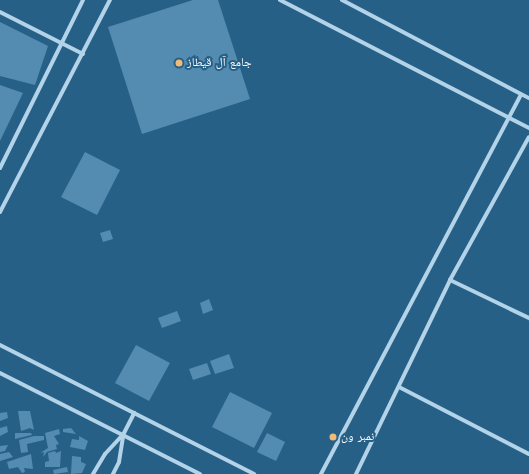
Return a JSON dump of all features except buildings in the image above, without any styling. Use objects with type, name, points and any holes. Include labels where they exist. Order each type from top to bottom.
[{"type":"street","points":[[0,168],[83,0]]},
{"type":"street","points":[[0,212],[110,0]]},
{"type":"street","points":[[280,0],[529,128]]},
{"type":"street","points":[[342,0],[529,98]]},
{"type":"street","points":[[0,12],[82,54]]},
{"type":"street","points":[[321,474],[521,94]]},
{"type":"street","points":[[356,474],[450,280],[529,136]]},
{"type":"street","points":[[450,280],[529,318]]},
{"type":"street","points":[[0,345],[254,474]]},
{"type":"street","points":[[0,373],[200,474]]},
{"type":"street","points":[[399,387],[529,454]]},
{"type":"street","points":[[93,474],[105,454],[123,435],[134,413]]},
{"type":"street","points":[[112,474],[119,462],[123,435]]},
{"type":"place","name":"جامع آل قيطاز","points":[[179,63]]},
{"type":"place","name":"نمبر ون","points":[[333,437]]}]
